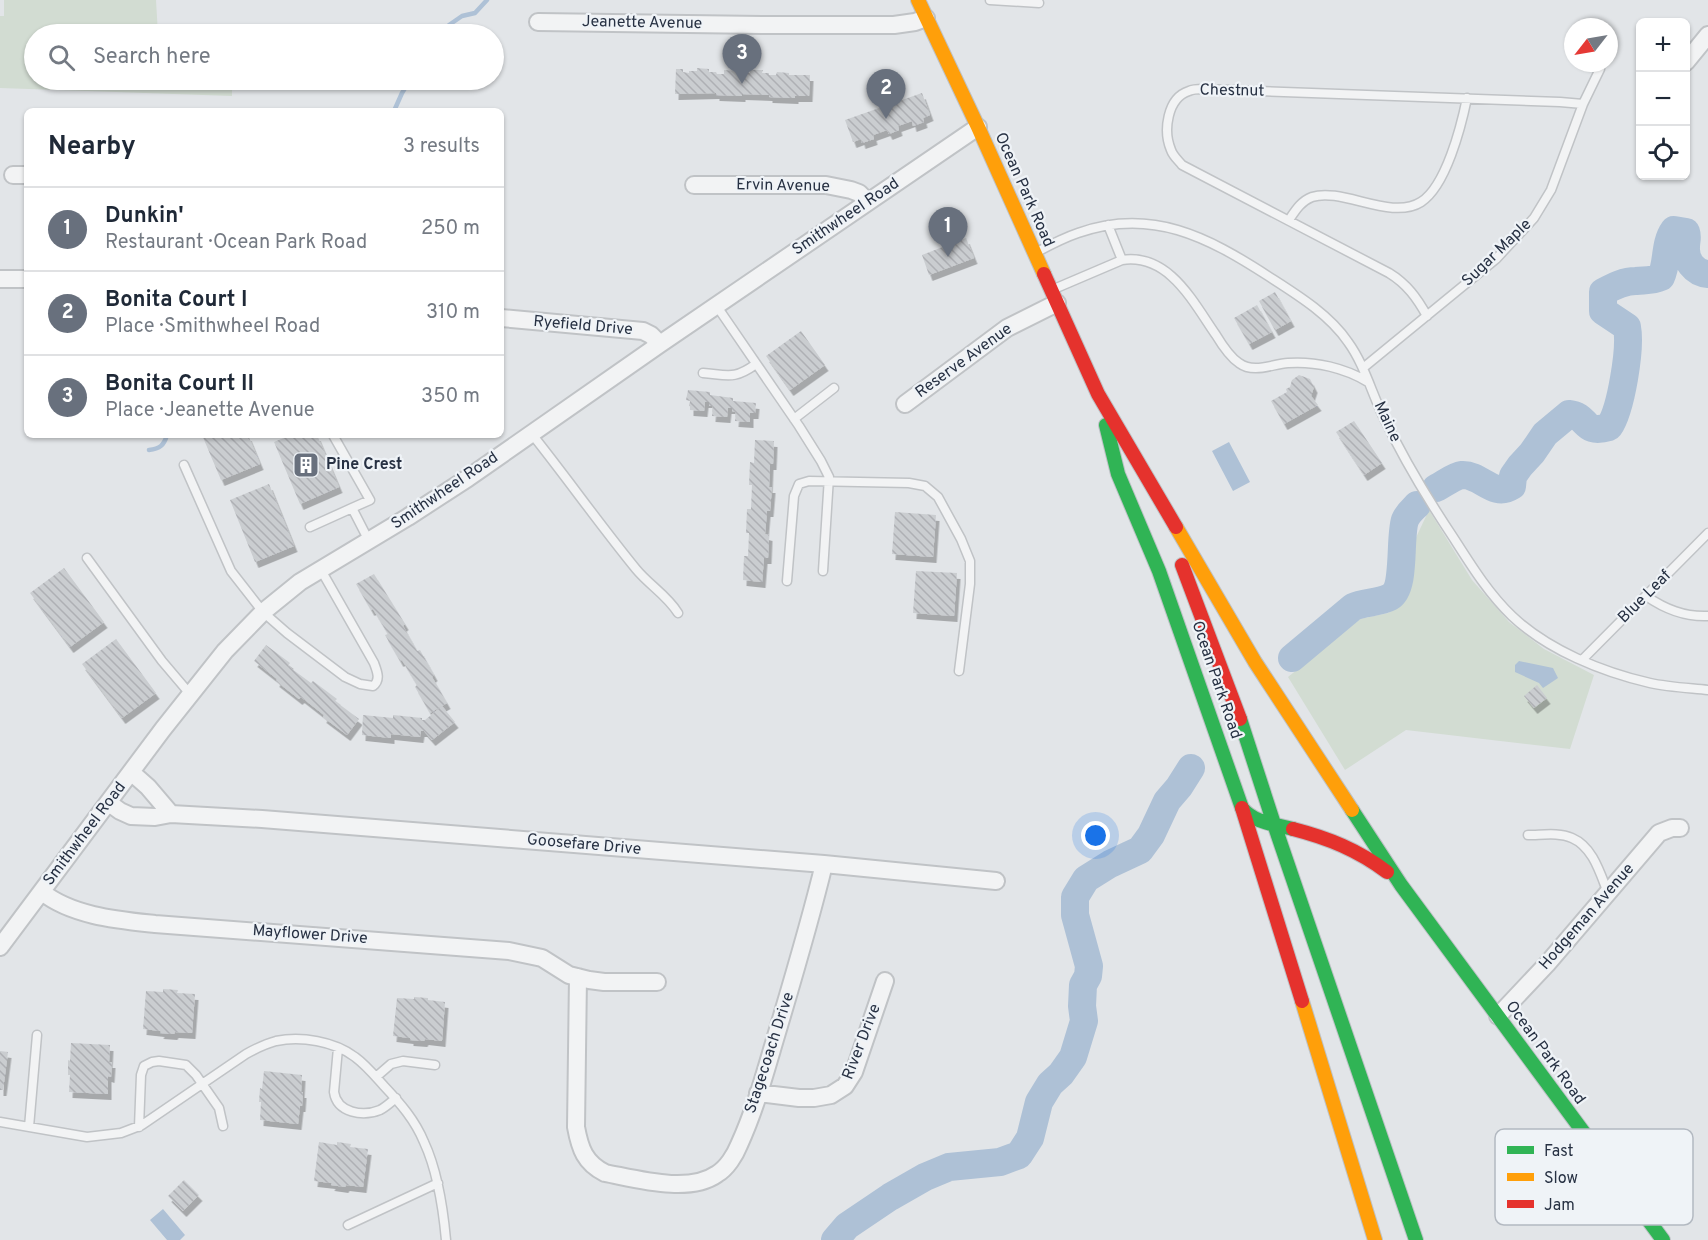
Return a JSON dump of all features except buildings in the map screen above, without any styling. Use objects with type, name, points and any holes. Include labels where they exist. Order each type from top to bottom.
[{"type":"main road","name":"Ocean Park Road","points":[[923,6],[1098,394],[1255,662],[1401,885],[1581,1129]]},
{"type":"main road","name":"Ocean Park Road","points":[[1098,394],[1118,474],[1159,572],[1242,808],[1255,819],[1319,836],[1349,847],[1371,858],[1401,885]]},
{"type":"main road","points":[[1139,464],[1189,582],[1233,698],[1416,1240]]},
{"type":"main road","points":[[1319,836],[1336,821],[1344,799]]},
{"type":"main road","points":[[1242,808],[1375,1240]]},
{"type":"main road","name":"Ocean Park Road","points":[[1652,1225],[1663,1240]]},
{"type":"street","name":"Jeanette Avenue","points":[[538,22],[894,25],[915,22],[923,6]]},
{"type":"street","points":[[1690,57],[1708,35]]},
{"type":"street","name":"Smithwheel Road","points":[[2,938],[42,892],[190,694],[225,651],[263,612],[300,582],[418,511],[978,127]]},
{"type":"street","name":"Ervin Avenue","points":[[694,185],[826,185],[859,193],[868,202]]},
{"type":"street","points":[[0,279],[24,279]]},
{"type":"street","name":"Reserve Avenue","points":[[905,405],[1007,328],[1054,297]]},
{"type":"street","name":"Ryefield Drive","points":[[504,318],[643,331],[660,344]]},
{"type":"street","points":[[131,772],[148,787],[171,814]]},
{"type":"street","name":"Goosefare Drive","points":[[109,803],[120,812],[131,816],[155,817],[171,814],[286,820],[824,864],[996,881]]},
{"type":"street","name":"Hodgeman Avenue","points":[[1498,1016],[1547,964],[1659,833],[1672,828],[1680,828]]},
{"type":"street","name":"Stagecoach Drive","points":[[578,977],[576,1127],[579,1143],[585,1156],[596,1168],[605,1173],[656,1182],[684,1184],[701,1182],[718,1174],[730,1161],[739,1146],[758,1093],[808,929],[824,864]]},
{"type":"street","name":"Mayflower Drive","points":[[42,892],[66,906],[138,922],[509,951],[542,958],[569,975],[578,977],[604,982],[657,982]]},
{"type":"street","name":"River Drive","points":[[758,1093],[814,1098],[831,1095],[845,1086],[854,1072],[885,981]]},
{"type":"lane","points":[[990,0],[1039,3]]},
{"type":"lane","name":"Sugar Maple","points":[[1363,368],[1496,259],[1534,218],[1551,190],[1583,104],[1598,72]]},
{"type":"lane","name":"Chestnut","points":[[1427,316],[1413,292],[1401,281],[1182,165],[1175,158],[1169,144],[1168,115],[1175,103],[1182,94],[1190,90],[1203,89],[1583,104]]},
{"type":"lane","points":[[1289,220],[1299,206],[1311,197],[1317,196],[1341,197],[1389,207],[1409,207],[1422,201],[1444,171],[1458,136],[1467,98]]},
{"type":"lane","name":"Maine","points":[[1034,254],[1076,233],[1108,225],[1145,224],[1180,230],[1239,257],[1303,300],[1337,328],[1348,342],[1363,368],[1388,425],[1415,477],[1476,573],[1506,610],[1527,629],[1558,649],[1582,660],[1651,683],[1708,690]]},
{"type":"lane","points":[[1108,225],[1122,260]]},
{"type":"lane","points":[[1054,297],[1122,260],[1134,258],[1150,261],[1173,276],[1220,342],[1239,363],[1250,368],[1289,363],[1326,366],[1357,375],[1368,382]]},
{"type":"lane","points":[[716,305],[794,419],[821,461],[830,482],[823,571]]},
{"type":"lane","points":[[703,373],[737,376],[756,364]]},
{"type":"lane","points":[[794,419],[834,388]]},
{"type":"lane","points":[[531,434],[638,572],[667,599],[678,613]]},
{"type":"lane","points":[[310,527],[370,500],[335,438]]},
{"type":"lane","points":[[184,465],[231,572],[263,612],[345,677],[360,684],[373,686],[378,678],[374,663],[321,570]]},
{"type":"lane","points":[[787,581],[796,489],[802,482],[917,483],[932,490],[961,538],[970,561],[970,584],[959,671]]},
{"type":"lane","points":[[352,508],[369,542]]},
{"type":"lane","name":"Blue Leaf","points":[[1582,660],[1708,533]]},
{"type":"lane","points":[[87,558],[162,661],[190,694]]},
{"type":"lane","points":[[1646,596],[1677,613],[1708,616]]},
{"type":"lane","points":[[1528,835],[1571,837],[1582,844],[1592,856],[1609,893]]},
{"type":"lane","points":[[28,1127],[38,1035]]},
{"type":"lane","points":[[0,1122],[87,1137],[121,1133],[139,1127],[246,1054],[275,1041],[292,1039],[328,1044],[355,1057],[396,1098],[417,1127],[438,1183],[446,1240]]},
{"type":"lane","points":[[338,1048],[334,1092],[335,1099],[343,1108],[351,1112],[380,1110],[396,1098]]},
{"type":"lane","points":[[139,1127],[141,1075],[144,1066],[159,1061],[186,1065],[196,1075],[219,1108],[223,1126]]},
{"type":"lane","points":[[376,1077],[391,1064],[403,1061],[435,1065]]},
{"type":"lane","points":[[348,1225],[438,1183]]},
{"type":"shaded area","points":[[4,0],[156,0],[157,24],[24,24],[24,89],[0,88],[0,16],[4,16]]},
{"type":"shaded area","points":[[58,90],[232,90],[232,96]]},
{"type":"shaded area","points":[[1429,510],[1472,580],[1509,622],[1544,649],[1594,675],[1570,749],[1406,730],[1345,770],[1288,677],[1360,619],[1388,613],[1402,605],[1409,593],[1411,548]]},
{"type":"water","points":[[1229,442],[1250,482],[1233,491],[1212,451]]},
{"type":"water","points":[[1519,661],[1553,668],[1558,678],[1543,688],[1539,683],[1515,672],[1515,665]]},
{"type":"water","points":[[163,1209],[185,1235],[180,1240],[167,1240],[150,1220]]},
{"type":"waterway","points":[[450,24],[462,16],[475,13],[487,0]]},
{"type":"waterway","points":[[395,108],[404,90]]},
{"type":"waterway","points":[[1436,488],[1462,475],[1475,478],[1493,488],[1505,489],[1512,486],[1513,476],[1545,434],[1569,414],[1575,415],[1594,429],[1609,427],[1621,393],[1628,337],[1627,327],[1603,311],[1603,292],[1623,283],[1661,277],[1669,241],[1674,230],[1686,232],[1686,252],[1691,265],[1708,274]]},
{"type":"waterway","points":[[149,450],[161,446],[166,438]]},
{"type":"waterway","points":[[1292,658],[1353,607],[1386,599],[1395,592],[1400,573],[1405,520],[1417,505]]},
{"type":"waterway","points":[[835,1240],[847,1226],[925,1177],[949,1167],[1000,1162],[1019,1155],[1030,1138],[1039,1102],[1050,1084],[1061,1074],[1073,1057],[1084,1021],[1083,985],[1088,976],[1089,966],[1075,915],[1075,897],[1086,879],[1110,864],[1140,850],[1151,835],[1167,801],[1191,768]]},
{"type":"traffic: fast","points":[[1106,425],[1118,474],[1159,571],[1242,808],[1259,820],[1293,829]]},
{"type":"traffic: fast","points":[[1240,719],[1274,824]]},
{"type":"traffic: fast","points":[[1352,810],[1401,885],[1581,1129]]},
{"type":"traffic: fast","points":[[1274,824],[1416,1240]]},
{"type":"traffic: fast","points":[[1652,1225],[1663,1240]]},
{"type":"traffic: slow","points":[[918,0],[1044,274]]},
{"type":"traffic: slow","points":[[1176,527],[1255,662],[1352,810]]},
{"type":"traffic: slow","points":[[1302,1001],[1375,1240]]},
{"type":"traffic: jam","points":[[1044,274],[1098,394],[1176,527]]},
{"type":"traffic: jam","points":[[1182,565],[1240,719]]},
{"type":"traffic: jam","points":[[1242,808],[1302,1001]]},
{"type":"traffic: jam","points":[[1293,829],[1342,846],[1365,857],[1387,872]]},
{"type":"place","name":"Bonita Court II","points":[[742,84]]},
{"type":"place","name":"Bonita Court I","points":[[886,119]]},
{"type":"place","name":"Dunkin'","points":[[948,257]]},
{"type":"place","name":"Pine Crest","points":[[306,465]]}]
